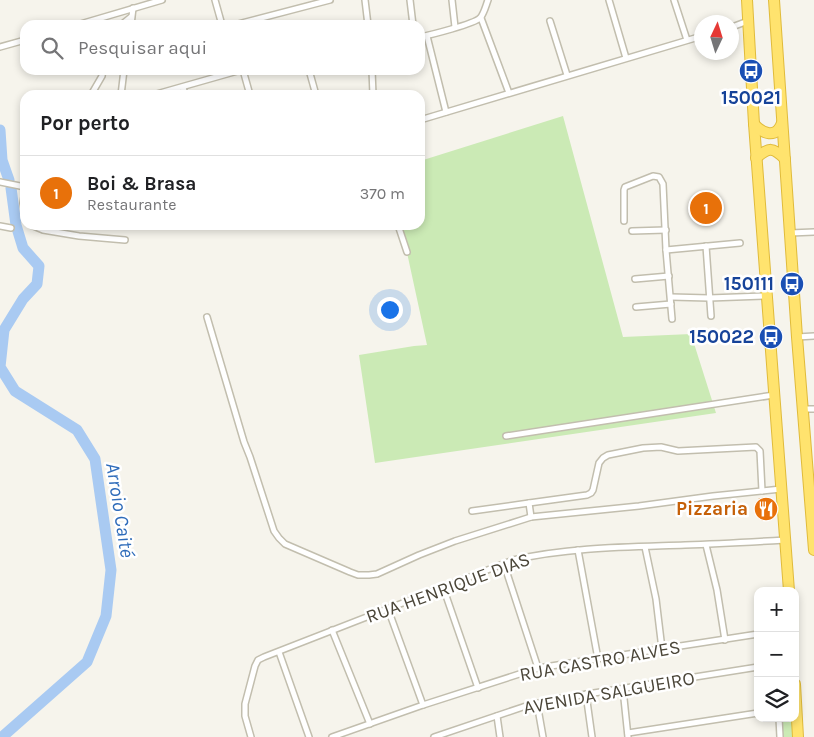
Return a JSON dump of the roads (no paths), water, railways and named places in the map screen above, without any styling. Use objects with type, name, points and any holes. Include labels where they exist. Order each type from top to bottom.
[{"type":"highway","points":[[747,0],[756,158],[789,587]]},
{"type":"highway","points":[[774,0],[797,337],[811,476],[814,550]]},
{"type":"highway","points":[[754,124],[761,131],[769,134],[779,131],[782,123]]},
{"type":"highway","points":[[756,158],[770,149],[775,150],[785,159]]},
{"type":"highway","points":[[797,722],[798,737]]},
{"type":"street","points":[[93,20],[162,0]]},
{"type":"street","points":[[215,0],[221,20]]},
{"type":"street","points":[[253,20],[330,0]]},
{"type":"street","points":[[365,0],[367,20]]},
{"type":"street","points":[[410,0],[412,20]]},
{"type":"street","points":[[452,0],[455,27]]},
{"type":"street","points":[[446,112],[426,36],[466,25],[480,18],[488,0]]},
{"type":"street","points":[[609,0],[626,58]]},
{"type":"street","points":[[674,0],[687,40]]},
{"type":"street","points":[[131,20],[133,8]]},
{"type":"street","points":[[127,20],[131,17]]},
{"type":"street","points":[[480,18],[509,93]]},
{"type":"street","points":[[550,21],[567,76]]},
{"type":"street","points":[[739,25],[749,21]]},
{"type":"street","points":[[425,118],[694,38]]},
{"type":"street","points":[[0,47],[20,41]]},
{"type":"street","points":[[94,90],[102,75]]},
{"type":"street","points":[[122,90],[123,75]]},
{"type":"street","points":[[172,90],[223,75]]},
{"type":"street","points":[[241,75],[248,90]]},
{"type":"street","points":[[310,75],[315,90]]},
{"type":"street","points":[[372,75],[373,90]]},
{"type":"street","points":[[624,221],[625,187],[628,184],[657,176],[662,180],[672,319]]},
{"type":"street","points":[[0,182],[20,186]]},
{"type":"street","points":[[0,226],[11,228]]},
{"type":"street","points":[[43,230],[125,240]]},
{"type":"street","points":[[400,230],[407,252]]},
{"type":"street","points":[[632,232],[666,230]]},
{"type":"street","points":[[790,233],[814,232]]},
{"type":"street","points":[[666,250],[740,243]]},
{"type":"street","points":[[706,246],[711,316]]},
{"type":"street","points":[[635,279],[669,276]]},
{"type":"street","points":[[636,306],[671,300],[767,296]]},
{"type":"street","points":[[207,317],[244,442],[274,531],[285,544],[358,575],[378,574],[455,541],[531,517],[781,490]]},
{"type":"street","points":[[797,337],[814,336]]},
{"type":"street","points":[[506,436],[774,395]]},
{"type":"street","points":[[803,409],[814,409]]},
{"type":"street","points":[[472,512],[587,495],[594,490],[599,463],[605,456],[643,448],[661,447],[678,451],[756,447],[760,451],[762,491]]},
{"type":"street","points":[[529,503],[531,517]]},
{"type":"street","name":"RUA HENRIQUE DIAS","points":[[251,737],[244,710],[252,673],[258,660],[514,560],[546,553],[614,547],[706,545],[785,540]]},
{"type":"street","points":[[706,545],[717,590],[725,640]]},
{"type":"street","points":[[645,546],[656,599],[662,649]]},
{"type":"street","points":[[578,550],[598,659]]},
{"type":"street","points":[[504,564],[538,668]]},
{"type":"street","points":[[443,587],[478,688]]},
{"type":"street","points":[[388,609],[423,705]]},
{"type":"street","points":[[332,630],[370,724]]},
{"type":"street","name":"RUA CASTRO ALVES","points":[[332,737],[538,668],[754,635]]},
{"type":"street","points":[[278,652],[309,737]]},
{"type":"street","name":"AVENIDA SALGUEIRO","points":[[434,737],[453,734],[497,716],[537,703],[754,668]]},
{"type":"street","points":[[623,689],[628,735],[754,714]]},
{"type":"street","points":[[586,694],[592,737]]},
{"type":"street","points":[[537,703],[543,737]]},
{"type":"street","points":[[497,716],[500,737]]},
{"type":"street","points":[[779,722],[780,737]]},
{"type":"waterway","name":"Arroio Caité","points":[[0,130],[2,160],[9,180]]},
{"type":"waterway","name":"Arroio Caité","points":[[2,737],[87,662],[106,616],[111,570],[95,459],[77,430],[15,391],[0,367],[4,330],[23,299],[37,284],[39,266],[23,248],[16,225],[11,188]]},
{"type":"place","name":"150021","points":[[751,71]]},
{"type":"place","name":"Boi & Brasa","points":[[706,208]]},
{"type":"place","name":"150111","points":[[792,284]]},
{"type":"place","name":"150022","points":[[771,337]]},
{"type":"place","name":"Pizzaria","points":[[766,509]]}]
